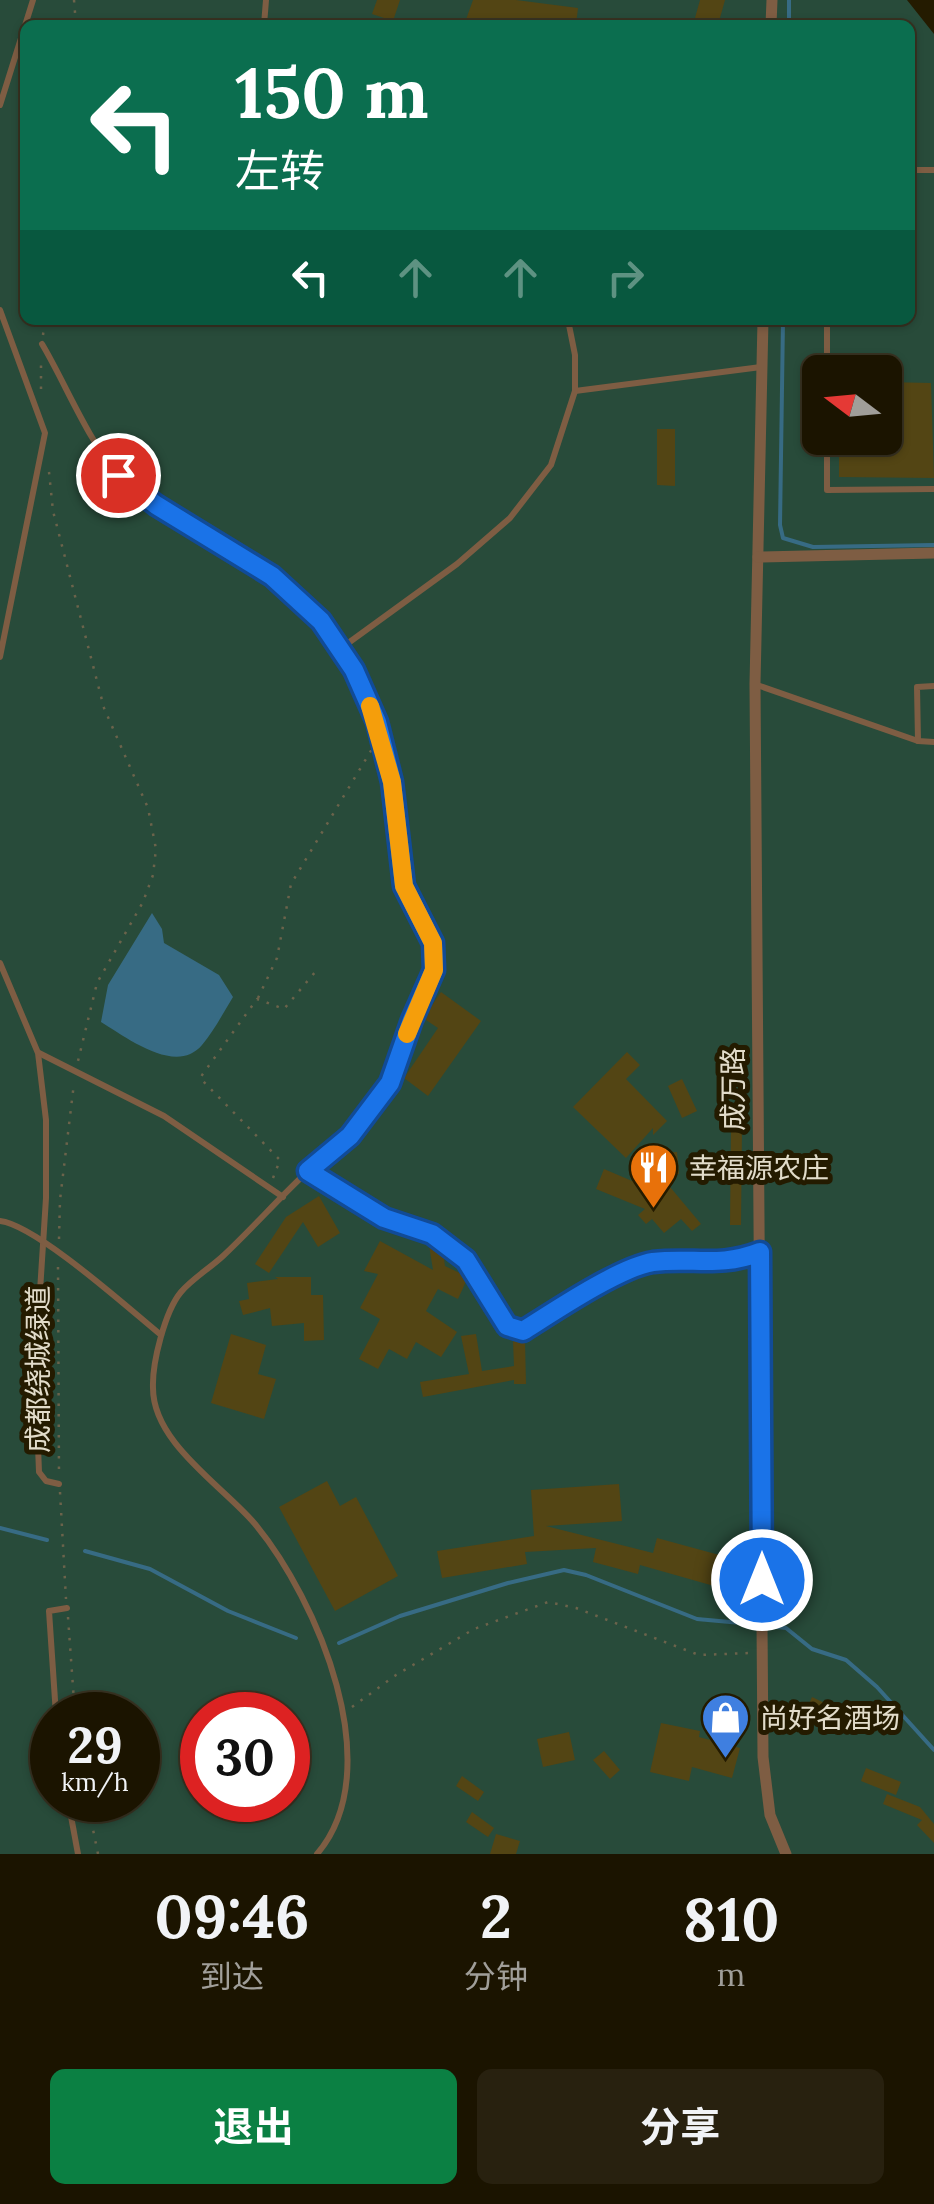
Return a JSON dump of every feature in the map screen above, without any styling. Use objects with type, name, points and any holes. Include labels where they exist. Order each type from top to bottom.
[{"type":"street","name":"成万路","points":[[763,325],[756,684],[762,1652],[764,1757],[770,1814],[786,1854]]},
{"type":"street","points":[[758,557],[934,553]]},
{"type":"lane","points":[[0,105],[20,39]]},
{"type":"lane","points":[[0,310],[45,432],[0,657]]},
{"type":"lane","points":[[340,649],[457,564],[510,518],[551,466],[575,392],[569,325]]},
{"type":"lane","points":[[827,355],[828,325]]},
{"type":"lane","points":[[42,344],[118,475],[156,505],[272,576],[321,621],[354,670],[380,735],[392,782],[404,886],[433,943],[434,970],[390,1083],[350,1136],[180,1294],[162,1335],[152,1390],[171,1439],[256,1525],[294,1582],[322,1641],[348,1750],[344,1801],[329,1840],[317,1854]]},
{"type":"lane","points":[[575,392],[762,367]]},
{"type":"lane","points":[[827,455],[826,490],[934,490]]},
{"type":"lane","points":[[756,684],[918,741],[934,742]]},
{"type":"lane","points":[[918,741],[917,686],[934,686]]},
{"type":"lane","points":[[0,963],[38,1053],[46,1120],[35,1368],[39,1472],[46,1481],[59,1484]]},
{"type":"lane","points":[[38,1053],[181,1126],[283,1197]]},
{"type":"lane","points":[[308,1171],[384,1218],[432,1234],[466,1260],[507,1326],[523,1331],[586,1292],[650,1262],[734,1262],[760,1252]]},
{"type":"lane","points":[[0,1221],[12,1222],[42,1240],[162,1335]]},
{"type":"lane","points":[[54,1692],[49,1612],[67,1608]]},
{"type":"lane","points":[[72,1822],[78,1854]]},
{"type":"path","points":[[42,399],[44,325]]},
{"type":"path","name":"成都绕城绿道","points":[[49,472],[53,511],[104,708],[148,808],[156,849],[153,875],[143,902],[97,982],[76,1070],[60,1200],[56,1284],[59,1484],[62,1573],[73,1692]]},
{"type":"path","points":[[270,1188],[280,1160],[200,1078],[258,999],[276,958],[291,884],[380,735]]},
{"type":"path","points":[[258,999],[284,1009],[316,971]]},
{"type":"path","points":[[342,1714],[396,1675],[474,1629],[548,1602],[576,1608],[699,1655],[762,1652]]},
{"type":"path","points":[[91,1822],[98,1854]]},
{"type":"green space","points":[[0,0],[907,0],[934,34],[934,1854],[0,1854]]},
{"type":"water","points":[[152,913],[162,929],[164,943],[219,975],[233,997],[202,1045],[179,1057],[151,1051],[101,1022],[108,985]]},
{"type":"building","points":[[377,0],[400,0],[393,20],[372,14]]},
{"type":"building","points":[[473,0],[516,0],[578,8],[577,20],[466,20]]},
{"type":"building","points":[[700,0],[725,0],[719,20],[694,20]]},
{"type":"building","points":[[902,382],[931,383],[934,478],[839,477],[839,455],[902,455]]},
{"type":"building","points":[[657,429],[675,429],[675,486],[657,485]]},
{"type":"building","points":[[441,992],[481,1021],[428,1096],[404,1078],[438,1028],[423,1018]]},
{"type":"building","points":[[627,1052],[640,1065],[626,1079],[667,1121],[653,1135],[653,1128],[626,1158],[573,1107]]},
{"type":"building","points":[[682,1079],[697,1111],[682,1118],[668,1086]]},
{"type":"building","points":[[731,1126],[742,1126],[741,1225],[730,1225]]},
{"type":"building","points":[[653,1149],[677,1152],[679,1174],[660,1175],[701,1224],[692,1231],[681,1219],[664,1233],[652,1219],[646,1224],[638,1215],[645,1209],[596,1189],[604,1169],[665,1195],[652,1183]]},
{"type":"building","points":[[319,1196],[340,1233],[318,1247],[303,1222],[269,1273],[255,1264],[286,1217]]},
{"type":"building","points":[[380,1241],[433,1270],[429,1245],[433,1245],[443,1252],[445,1266],[468,1277],[458,1299],[438,1289],[426,1311],[457,1332],[441,1357],[416,1342],[407,1359],[389,1349],[378,1369],[359,1359],[380,1319],[360,1308],[378,1274],[364,1271]]},
{"type":"building","points":[[275,1277],[311,1277],[311,1295],[323,1295],[324,1340],[304,1341],[304,1323],[272,1326],[270,1308],[243,1315],[239,1301],[249,1299],[247,1283],[278,1279]]},
{"type":"building","points":[[231,1334],[266,1345],[258,1374],[276,1379],[264,1419],[211,1403]]},
{"type":"building","points":[[476,1334],[482,1371],[514,1366],[513,1341],[525,1341],[526,1384],[514,1384],[514,1380],[423,1397],[420,1382],[469,1374],[461,1336]]},
{"type":"building","points":[[327,1481],[340,1506],[356,1497],[398,1576],[335,1611],[279,1507]]},
{"type":"building","points":[[619,1484],[622,1521],[546,1526],[653,1553],[657,1538],[723,1556],[714,1586],[640,1565],[638,1574],[593,1562],[596,1548],[525,1552],[527,1564],[442,1578],[437,1551],[534,1536],[531,1490]]},
{"type":"building","points":[[812,1697],[852,1716],[844,1733],[804,1715]]},
{"type":"building","points":[[661,1723],[700,1731],[699,1737],[740,1748],[732,1778],[692,1767],[689,1781],[650,1772]]},
{"type":"building","points":[[569,1732],[575,1760],[543,1767],[537,1739]]},
{"type":"building","points":[[604,1751],[620,1770],[610,1779],[593,1760]]},
{"type":"building","points":[[866,1768],[901,1782],[896,1795],[861,1781]]},
{"type":"building","points":[[462,1776],[484,1792],[478,1801],[456,1786]]},
{"type":"building","points":[[887,1794],[920,1807],[934,1824],[934,1843],[917,1825],[922,1820],[883,1804]]},
{"type":"building","points":[[472,1812],[494,1828],[488,1837],[466,1822]]},
{"type":"building","points":[[496,1834],[520,1841],[516,1854],[490,1854]]},
{"type":"waterway","points":[[789,0],[789,20]]},
{"type":"waterway","points":[[783,325],[783,538],[813,547],[934,545]]},
{"type":"waterway","points":[[0,1528],[47,1540]]},
{"type":"waterway","points":[[85,1551],[150,1569],[228,1611],[296,1638]]},
{"type":"waterway","points":[[339,1643],[400,1616],[564,1570],[697,1619],[752,1624]]},
{"type":"waterway","points":[[777,1627],[786,1628],[812,1649],[846,1660],[877,1687],[934,1750]]},
{"type":"slow traffic","points":[[370,706],[392,782],[404,886],[433,943],[434,970],[407,1034]]},
{"type":"place","name":"幸福源农庄","points":[[654,1210]]},
{"type":"place","name":"尚好名酒场","points":[[725,1760]]},
{"type":"route","points":[[118,475],[156,505],[272,576],[321,621],[354,670],[377,722],[392,782],[404,886],[433,943],[434,970],[390,1083],[350,1136],[308,1171],[384,1218],[432,1234],[466,1260],[507,1326],[523,1331],[586,1292],[650,1262],[734,1262],[760,1252],[762,1580]]}]
